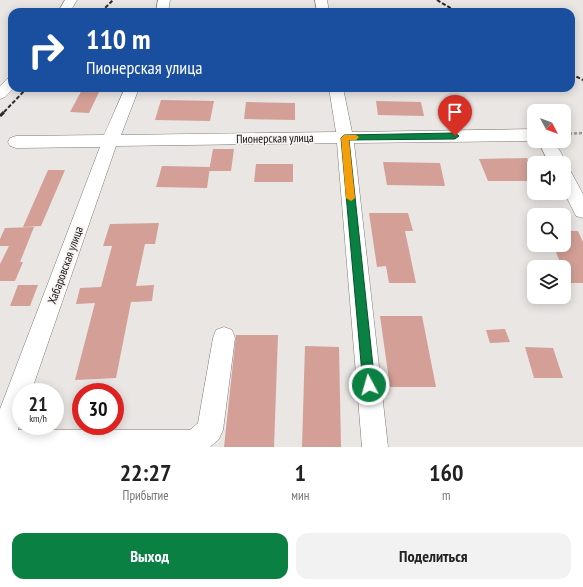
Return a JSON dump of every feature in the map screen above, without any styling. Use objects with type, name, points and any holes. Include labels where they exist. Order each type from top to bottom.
[{"type":"street","points":[[0,94],[8,86]]},
{"type":"street","name":"Хабаровская улица","points":[[0,443],[110,141],[130,92]]},
{"type":"street","points":[[337,92],[344,138],[375,447]]},
{"type":"street","name":"Пионерская улица","points":[[16,142],[527,135]]},
{"type":"street","points":[[571,188],[583,211]]},
{"type":"street","points":[[0,443],[194,445],[210,430],[224,338]]},
{"type":"path","points":[[571,134],[583,133]]},
{"type":"building","points":[[81,92],[99,92],[89,113],[70,112]]},
{"type":"building","points":[[161,100],[214,101],[210,121],[155,120]]},
{"type":"building","points":[[376,101],[421,102],[424,116],[378,115]]},
{"type":"building","points":[[246,102],[295,103],[295,120],[244,119]]},
{"type":"building","points":[[213,149],[234,149],[231,171],[209,171]]},
{"type":"building","points":[[527,158],[527,181],[488,181],[479,159]]},
{"type":"building","points":[[383,162],[440,163],[445,186],[387,185]]},
{"type":"building","points":[[256,164],[293,164],[293,182],[254,182]]},
{"type":"building","points":[[162,166],[210,167],[207,188],[156,187]]},
{"type":"building","points":[[48,170],[65,170],[41,226],[23,227]]},
{"type":"building","points":[[369,213],[408,213],[413,231],[405,231],[416,283],[389,283],[386,266],[377,267]]},
{"type":"building","points":[[159,223],[155,244],[145,244],[136,286],[154,285],[152,301],[131,302],[116,378],[75,380],[95,303],[76,304],[80,288],[101,287],[112,246],[103,246],[110,224]]},
{"type":"building","points":[[34,227],[20,262],[23,262],[15,281],[0,281],[0,264],[9,246],[0,246],[0,239],[5,228]]},
{"type":"building","points":[[571,231],[578,231],[583,242],[583,283],[571,283],[571,260],[559,260],[556,252],[571,252]]},
{"type":"building","points":[[18,285],[38,285],[30,306],[10,306]]},
{"type":"building","points":[[380,316],[422,316],[436,387],[390,387]]},
{"type":"building","points":[[505,329],[510,342],[490,343],[486,330]]},
{"type":"building","points":[[236,335],[278,335],[274,447],[224,447]]},
{"type":"building","points":[[305,346],[339,347],[341,447],[302,447]]},
{"type":"building","points":[[525,347],[553,348],[563,378],[534,378]]},
{"type":"railway","points":[[105,8],[113,0]]},
{"type":"railway","points":[[437,0],[450,8]]},
{"type":"railway","points":[[575,76],[583,80]]},
{"type":"railway","points":[[4,112],[23,92]]},
{"type":"railway","points":[[0,116],[4,112]]},
{"type":"slow traffic","points":[[351,198],[344,138],[356,137]]},
{"type":"route","points":[[369,385],[344,138],[455,136]]}]
